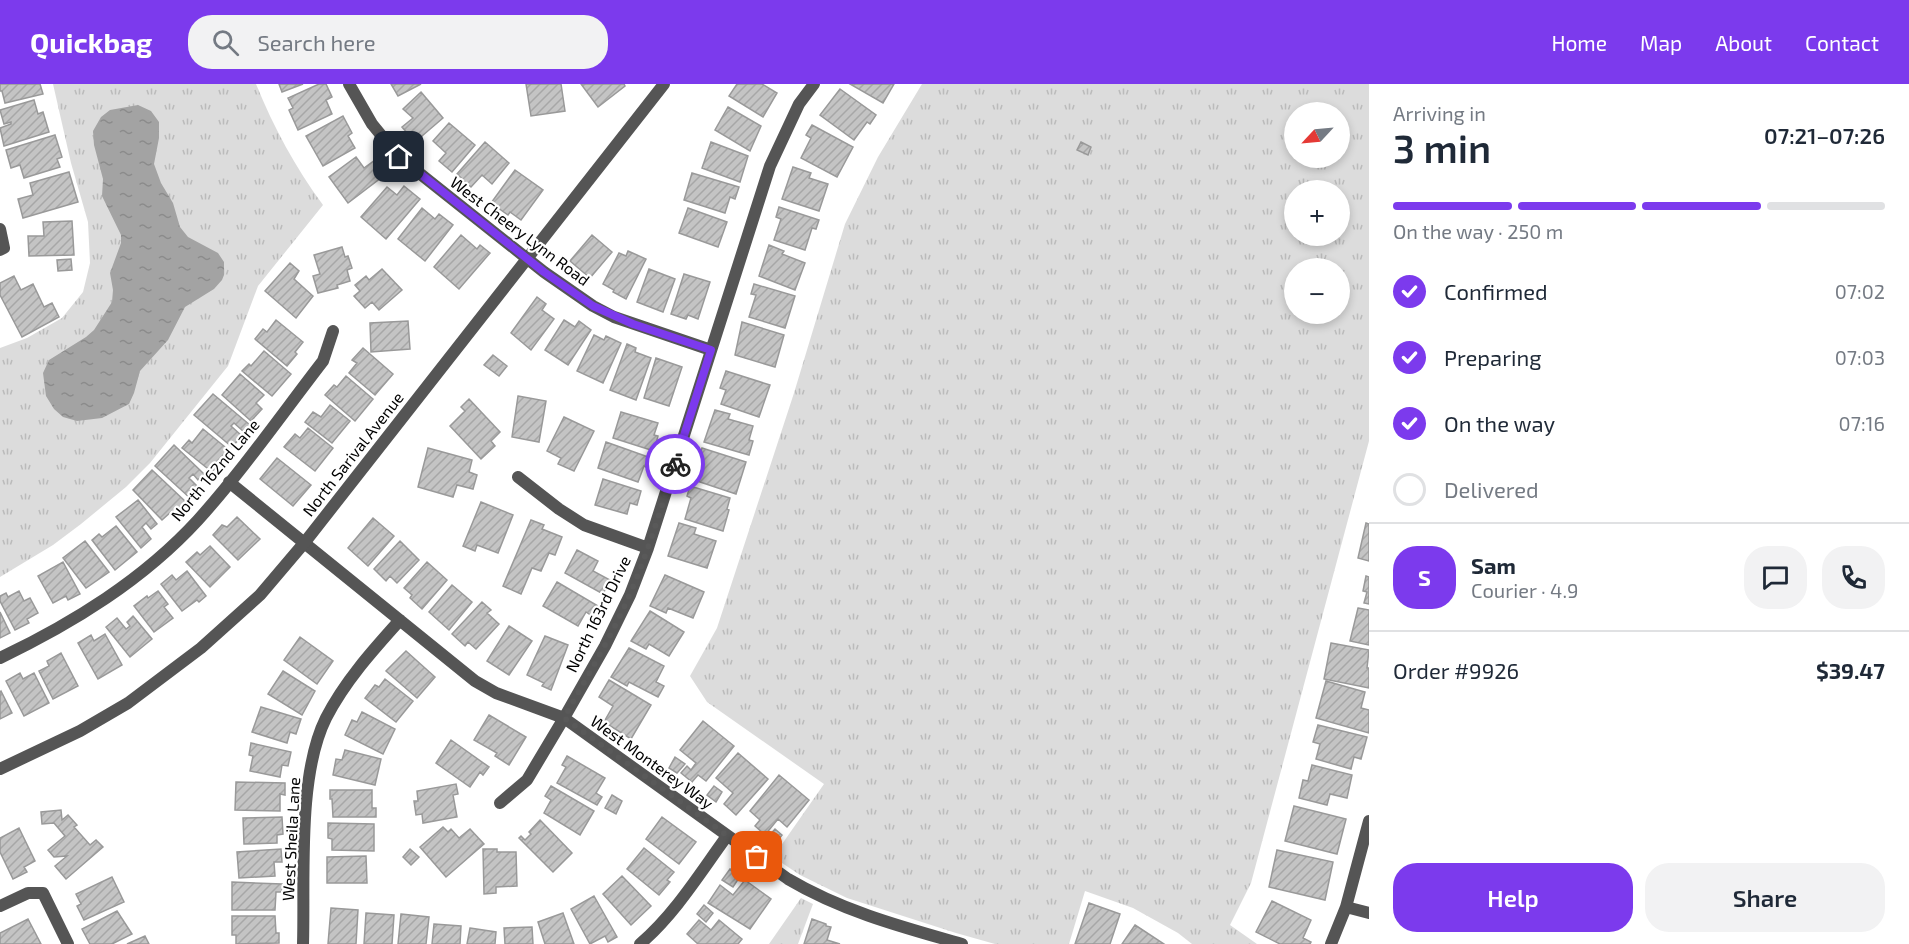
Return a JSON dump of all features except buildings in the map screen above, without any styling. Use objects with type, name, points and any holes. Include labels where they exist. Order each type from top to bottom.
[{"type":"street","name":"West Cheery Lynn Road","points":[[349,84],[372,124],[399,157],[526,258],[593,306],[614,317],[711,350]]},
{"type":"street","name":"North Sarival Avenue","points":[[0,769],[80,731],[128,703],[201,648],[260,595],[305,542],[664,84]]},
{"type":"street","name":"North 163rd Drive","points":[[500,802],[527,780],[605,646],[625,605],[648,548],[770,166],[799,104],[814,84]]},
{"type":"street","points":[[0,229],[2,249]]},
{"type":"street","name":"North 162nd Lane","points":[[0,658],[69,622],[117,591],[156,560],[190,528],[229,482],[323,361],[333,331]]},
{"type":"street","points":[[518,477],[584,525],[648,548]]},
{"type":"street","name":"West Monterey Way","points":[[229,482],[475,681],[496,693],[564,718],[788,879],[823,898],[864,915],[962,944]]},
{"type":"street","name":"West Sheila Lane","points":[[303,944],[307,805],[312,762],[318,739],[325,720],[350,678],[400,620]]},
{"type":"street","points":[[1331,944],[1346,907],[1369,821]]},
{"type":"street","points":[[640,944],[664,921],[727,836]]},
{"type":"street","points":[[0,906],[28,893],[43,893],[68,944]]},
{"type":"street","points":[[1346,907],[1369,913]]},
{"type":"green space","points":[[53,84],[256,84],[286,147],[323,205],[258,286],[228,366],[150,463],[126,487],[81,524],[53,545],[0,577],[0,348],[27,338],[62,318],[83,292],[90,263],[88,222],[71,163]]},
{"type":"green space","points":[[922,84],[1369,84],[1369,441],[1251,883],[1230,925],[1257,944],[1192,944],[1178,933],[1133,908],[1085,891],[1069,944],[995,944],[847,898],[800,875],[773,857],[824,784],[707,702],[690,676],[717,628],[794,393],[845,224],[878,157]]},
{"type":"green space","points":[[801,898],[813,904],[798,944],[769,944]]},
{"type":"water","points":[[138,105],[151,111],[159,122],[159,138],[154,164],[161,183],[173,203],[180,227],[188,237],[218,253],[224,262],[224,275],[214,289],[185,307],[168,340],[140,371],[129,404],[102,418],[77,421],[63,417],[54,409],[46,396],[43,373],[49,360],[94,330],[112,302],[113,290],[110,273],[121,243],[121,235],[102,196],[103,179],[94,145],[93,131],[101,117],[110,110]]},
{"type":"way so far","points":[[675,464],[630,595],[605,646],[564,718],[757,857]]},
{"type":"route","points":[[399,157],[544,272],[593,306],[614,317],[711,350],[675,464]]}]
